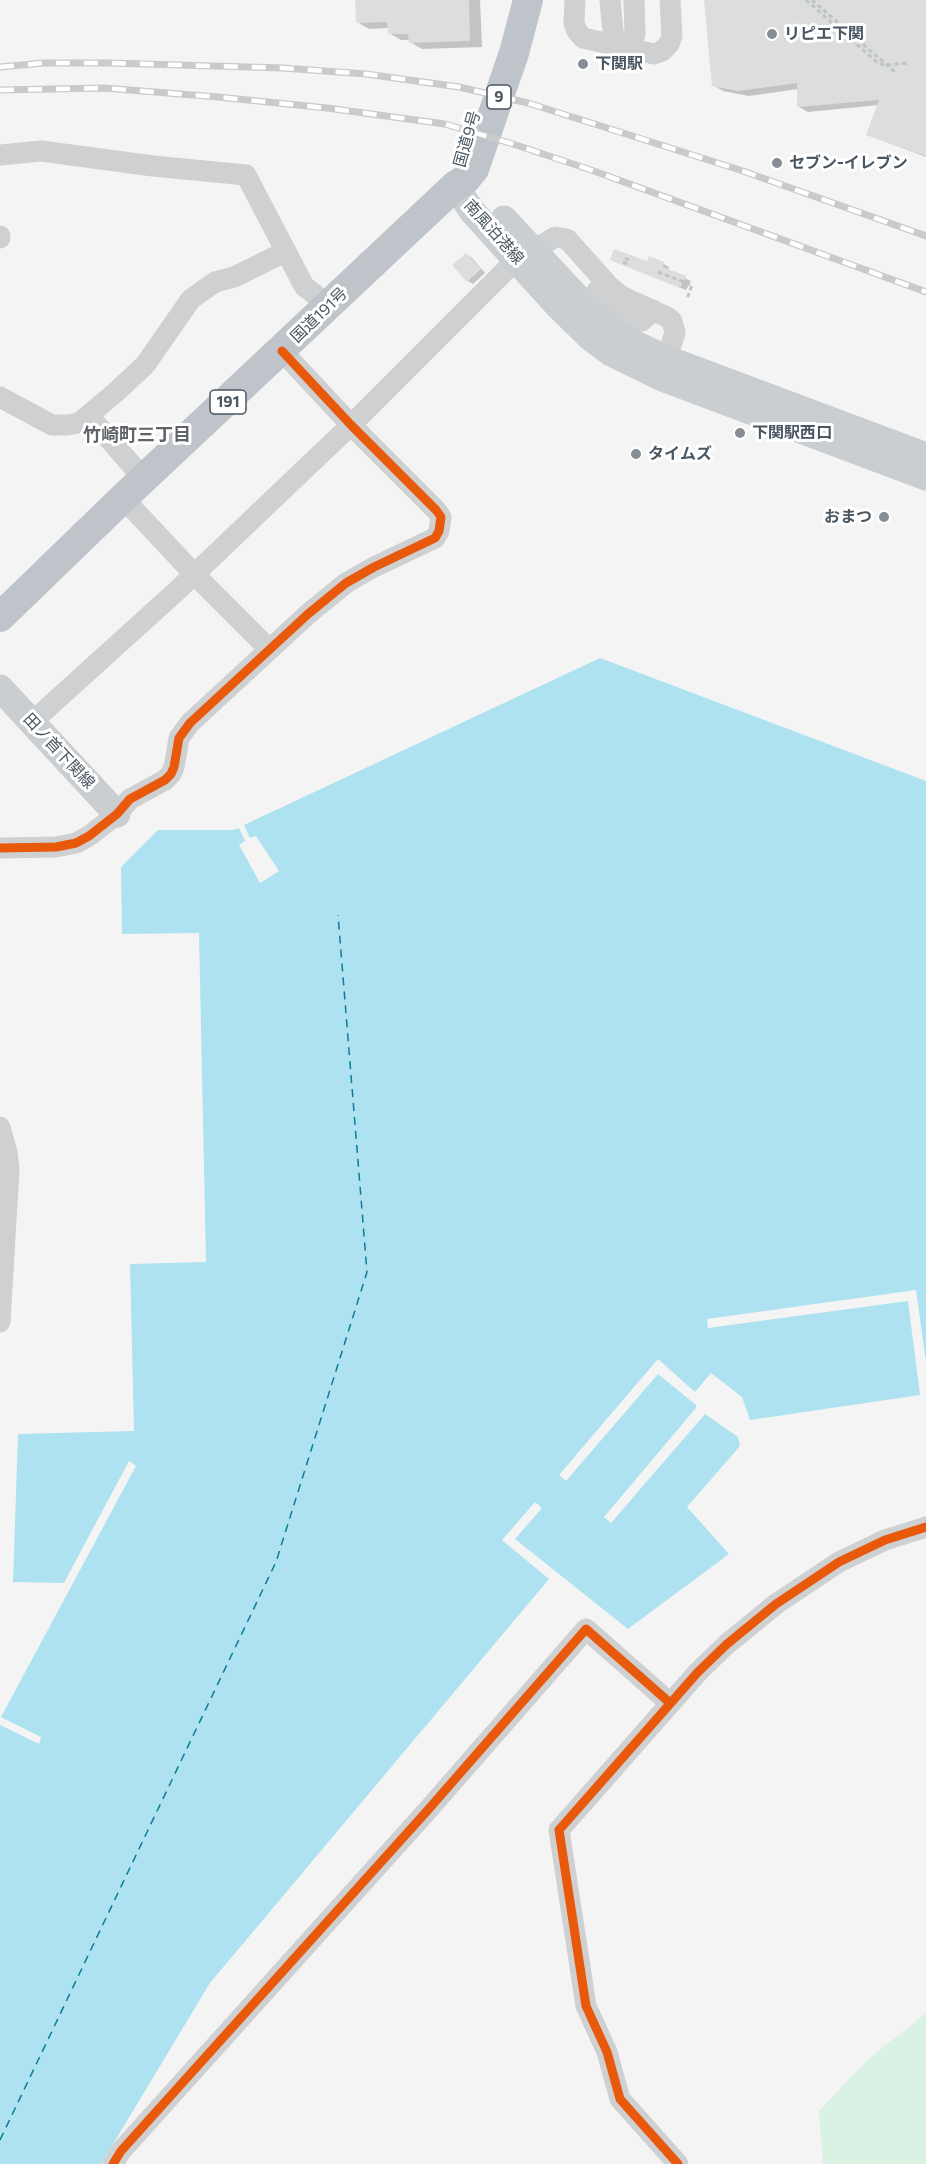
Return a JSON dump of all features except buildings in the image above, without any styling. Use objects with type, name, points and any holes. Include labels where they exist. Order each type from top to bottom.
[{"type":"highway","name":"国道9号","points":[[455,186],[457,171],[507,0]]},
{"type":"highway","name":"国道9号","points":[[455,186],[466,179],[474,169],[514,53],[528,0]]},
{"type":"highway","name":"国道191号","points":[[0,617],[455,186]]},
{"type":"main road","name":"南風泊港線","points":[[455,186],[472,211],[602,322],[663,368],[926,477]]},
{"type":"main road","name":"南風泊港線","points":[[526,255],[572,321],[611,353],[663,368],[926,456]]},
{"type":"main road","name":"田ノ首下関線","points":[[0,688],[117,814]]},
{"type":"street","points":[[575,0],[573,14],[577,32],[583,38],[654,54],[662,51],[669,44],[672,36],[670,0]]},
{"type":"street","points":[[610,0],[613,32],[620,47]]},
{"type":"street","points":[[620,47],[629,44],[635,34],[634,0]]},
{"type":"street","points":[[0,155],[41,151],[153,166],[246,175],[303,286],[329,306]]},
{"type":"street","points":[[32,722],[181,587],[526,255],[555,237],[567,238],[610,287],[621,296],[667,317],[674,327],[674,339],[663,368]]},
{"type":"street","points":[[0,397],[52,425],[79,423],[145,365],[191,299],[215,282],[234,277],[285,252]]},
{"type":"street","points":[[0,848],[56,847],[76,843],[117,814],[130,799],[165,780],[174,767],[179,738],[190,723],[269,649],[346,583],[435,538],[439,531],[441,517],[436,510],[351,425],[282,351]]},
{"type":"street","points":[[89,416],[134,488],[194,574],[269,649]]},
{"type":"street","points":[[0,1127],[9,1170],[0,1322]]},
{"type":"street","points":[[678,2164],[620,2099],[607,2052],[586,2006],[559,1830],[698,1672],[727,1644],[776,1604],[839,1562],[885,1540],[926,1527]]},
{"type":"street","points":[[113,2164],[121,2151],[427,1811],[586,1629],[670,1703]]},
{"type":"path","points":[[806,0],[878,63],[884,65],[909,63]]},
{"type":"path","points":[[812,0],[895,72]]},
{"type":"path","points":[[624,260],[631,263]]},
{"type":"path","points":[[658,272],[692,285],[687,299]]},
{"type":"green space","points":[[926,2013],[926,2164],[823,2164],[819,2111],[867,2060]]},
{"type":"water","points":[[600,658],[926,781],[926,1362],[916,1290],[707,1319],[708,1328],[908,1301],[920,1395],[750,1420],[742,1397],[711,1373],[695,1392],[658,1359],[559,1475],[566,1481],[658,1374],[696,1405],[696,1408],[604,1517],[611,1523],[705,1414],[738,1437],[740,1446],[687,1507],[729,1554],[628,1629],[515,1539],[542,1508],[535,1502],[502,1540],[549,1579],[210,1983],[101,2164],[0,2164],[0,1725],[39,1744],[41,1737],[1,1717],[136,1466],[129,1461],[64,1583],[13,1582],[18,1434],[134,1431],[130,1264],[206,1262],[199,933],[122,934],[121,867],[158,830],[233,830],[239,828],[245,841],[239,845],[260,883],[279,871],[256,836],[250,838],[244,825]]},
{"type":"ferry route","points":[[0,2140],[276,1562],[367,1272],[338,915]]},
{"type":"railway","points":[[0,67],[43,63],[110,63],[283,68],[366,74],[459,87],[528,103],[740,170],[926,236]]},
{"type":"railway","points":[[0,90],[104,88],[327,108],[445,124],[594,171],[926,292]]},
{"type":"cycle path","points":[[0,848],[56,847],[76,843],[89,836],[117,814],[130,799],[165,780],[171,774],[179,738],[190,723],[308,614],[346,583],[435,538],[439,531],[441,517],[436,510],[351,425],[282,351]]},
{"type":"cycle path","points":[[678,2164],[620,2099],[607,2052],[586,2006],[559,1830],[698,1672],[727,1644],[776,1604],[839,1562],[885,1540],[926,1527]]},
{"type":"cycle path","points":[[113,2164],[121,2151],[427,1811],[586,1629],[670,1703]]},
{"type":"place","name":"リピエ下関","points":[[772,34]]},
{"type":"place","name":"下関駅","points":[[583,64]]},
{"type":"place","name":"セブン-イレブン","points":[[777,163]]},
{"type":"place","name":"下関駅西口","points":[[740,433]]},
{"type":"place","name":"タイムズ","points":[[636,454]]},
{"type":"place","name":"おまつ","points":[[884,517]]},
{"type":"district","name":"竹崎町三丁目","points":[[137,435]]}]
